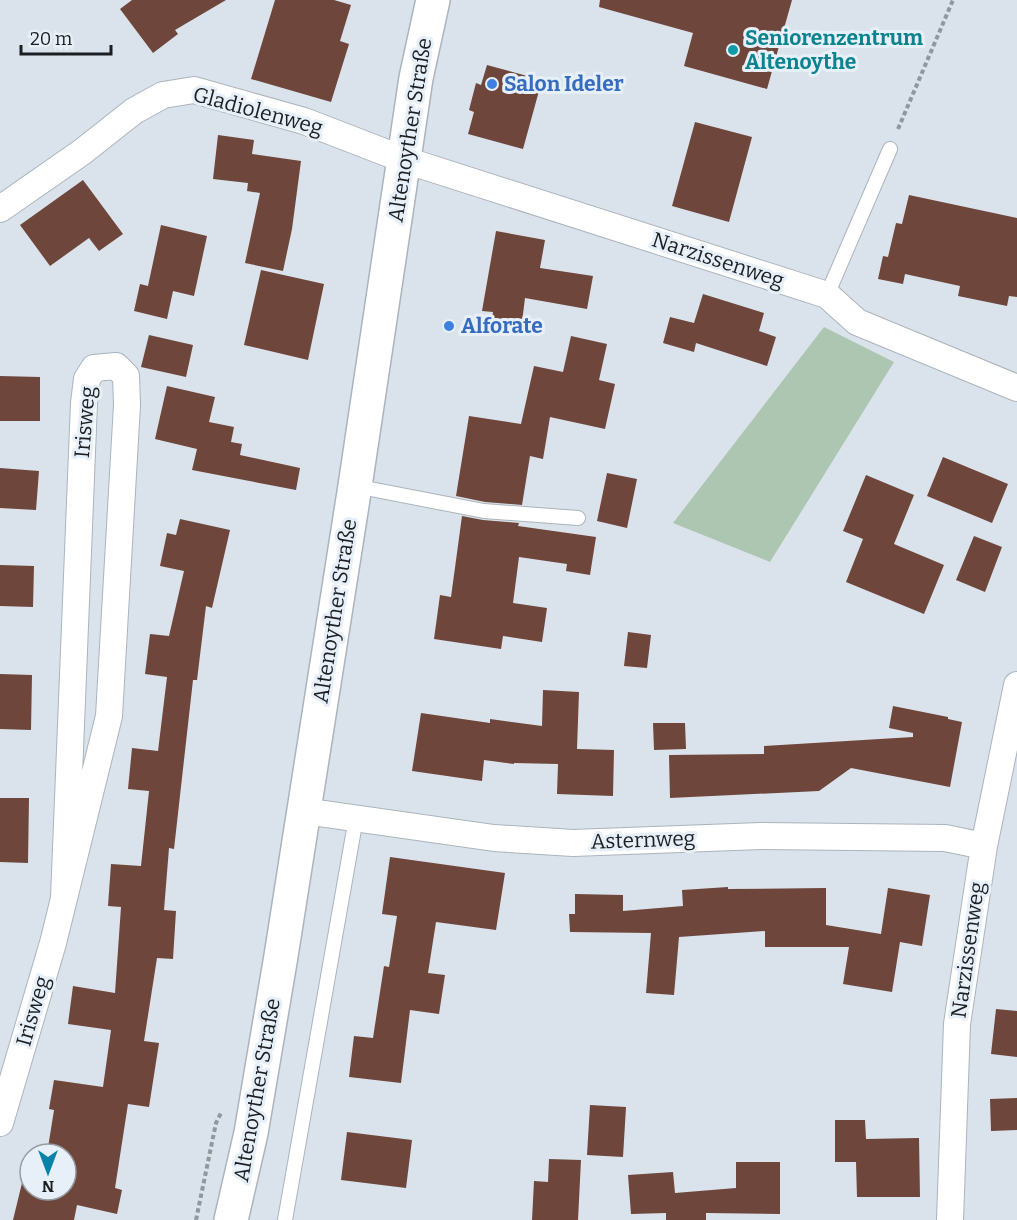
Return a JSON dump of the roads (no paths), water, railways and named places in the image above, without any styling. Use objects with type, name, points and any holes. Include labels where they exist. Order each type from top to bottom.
[{"type":"main road","name":"Altenoyther Straße","points":[[231,1220],[251,1133],[355,486],[416,78],[433,0]]},
{"type":"street","name":"Gladiolenweg","points":[[0,209],[82,152],[134,111],[163,95],[194,90],[304,122],[405,160]]},
{"type":"street","name":"Narzissenweg","points":[[405,160],[827,295],[857,322],[1017,388]]},
{"type":"street","name":"Irisweg","points":[[0,1123],[64,898],[110,716],[127,405],[126,376],[116,366],[94,368],[87,379],[84,403],[64,898]]},
{"type":"street","name":"Narzissenweg","points":[[950,1220],[957,1024],[984,846],[1017,685]]},
{"type":"street","name":"Asternweg","points":[[304,811],[494,838],[573,843],[795,836],[945,838],[984,846]]},
{"type":"lane","points":[[827,295],[890,149]]},
{"type":"lane","points":[[355,486],[484,512],[578,518]]},
{"type":"lane","points":[[285,1220],[356,818]]},
{"type":"place","name":"Seniorenzentrum Altenoythe","points":[[733,50]]},
{"type":"place","name":"Salon Ideler","points":[[492,84]]},
{"type":"place","name":"Alforate","points":[[449,326]]}]
